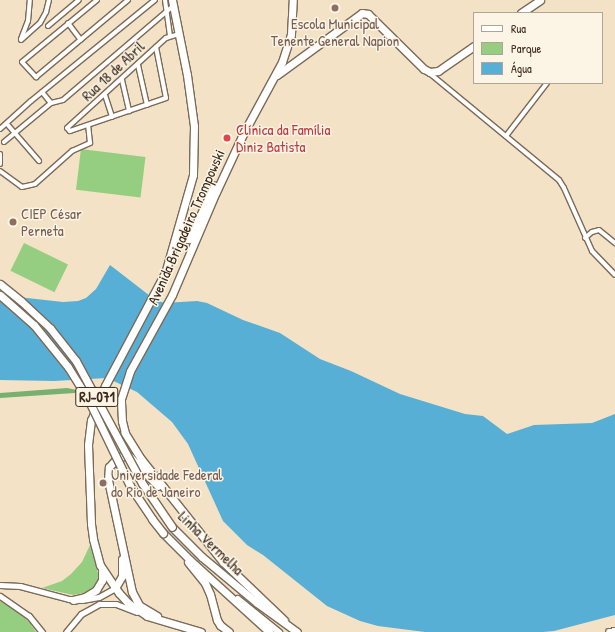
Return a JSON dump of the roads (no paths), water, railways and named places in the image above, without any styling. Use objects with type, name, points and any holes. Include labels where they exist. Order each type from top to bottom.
[{"type":"highway","name":"Avenida Brigadeiro Trompowski","points":[[174,501],[132,446],[125,433],[122,421],[121,399],[125,382],[172,295],[227,167],[243,134],[277,75],[289,44],[293,0]]},
{"type":"highway","points":[[522,12],[540,0]]},
{"type":"highway","name":"Avenida Brigadeiro Trompowski","points":[[172,3],[188,83],[195,137],[193,175],[167,266],[105,386],[91,420],[88,445],[92,531],[100,565],[115,588],[128,603],[147,616],[202,632]]},
{"type":"highway","points":[[277,75],[359,14],[368,14],[433,71],[473,47]]},
{"type":"highway","points":[[183,209],[181,234],[182,239],[186,240],[191,237],[217,178],[227,167]]},
{"type":"highway","name":"Linha Vermelha","points":[[0,284],[40,319],[76,361],[142,483],[172,527],[202,557],[257,604],[297,632]]},
{"type":"highway","name":"Linha Vermelha","points":[[0,295],[43,334],[68,367],[89,400],[130,486],[152,519],[177,548],[269,632]]},
{"type":"highway","points":[[169,623],[143,608],[136,600],[132,592],[108,473],[112,463],[118,457],[124,456],[133,459],[150,479],[174,501]]},
{"type":"highway","name":"Linha Vermelha","points":[[174,501],[230,570],[297,632]]},
{"type":"highway","points":[[115,588],[121,580],[123,569],[119,532]]},
{"type":"highway","points":[[177,548],[205,583],[210,594],[217,620],[220,625],[229,632]]},
{"type":"highway","points":[[73,600],[89,595],[99,587],[103,577],[100,565]]},
{"type":"highway","points":[[609,632],[615,631]]},
{"type":"main road","name":"Linha Vermelha","points":[[216,582],[279,632]]},
{"type":"street","points":[[30,0],[28,21],[21,40],[40,23],[46,12],[49,0]]},
{"type":"street","points":[[48,26],[79,0]]},
{"type":"street","points":[[97,0],[22,62],[36,77],[128,0]]},
{"type":"street","points":[[0,129],[42,92],[155,0]]},
{"type":"street","points":[[165,0],[170,35],[179,34]]},
{"type":"street","points":[[4,142],[52,103],[63,100],[167,10],[172,3]]},
{"type":"street","points":[[68,23],[81,40]]},
{"type":"street","name":"Rua 18 de Abril","points":[[88,125],[70,131],[67,128],[106,95],[170,35]]},
{"type":"street","points":[[0,171],[22,186],[35,184],[72,151],[90,143],[88,125],[166,98],[156,47]]},
{"type":"street","points":[[138,65],[147,105]]},
{"type":"street","points":[[433,71],[438,80],[562,184],[585,238],[596,256],[615,275]]},
{"type":"street","points":[[433,71],[438,80]]},
{"type":"street","points":[[122,80],[129,111]]},
{"type":"street","points":[[506,136],[546,84]]},
{"type":"street","points":[[42,92],[52,103]]},
{"type":"street","points":[[106,95],[112,117]]},
{"type":"street","points":[[7,124],[39,161]]},
{"type":"street","points":[[0,154],[0,164]]},
{"type":"street","points":[[585,238],[592,232],[599,230],[615,243]]},
{"type":"street","points":[[0,585],[20,586],[73,600],[93,599],[115,588]]},
{"type":"street","points":[[0,596],[29,616],[42,632]]},
{"type":"street","points":[[66,632],[81,614],[99,604],[116,604],[147,616]]},
{"type":"water","points":[[110,265],[154,299],[164,303],[197,301],[207,303],[243,320],[280,333],[320,359],[351,371],[400,394],[465,414],[483,416],[507,434],[534,425],[592,423],[615,414],[615,615],[554,631],[543,632],[425,632],[378,626],[360,621],[327,606],[263,555],[247,545],[223,521],[188,444],[172,422],[137,392],[107,378],[54,381],[0,380],[0,295],[63,302],[78,301],[86,298],[96,289]]},
{"type":"place","name":"Escola Municipal Tenente General Napion","points":[[335,8]]},
{"type":"place","name":"Clínica da Família Diniz Batista","points":[[227,138]]},
{"type":"place","name":"CIEP César Perneta","points":[[13,222]]},
{"type":"place","name":"Universidade Federal do Rio de Janeiro","points":[[103,483]]}]
